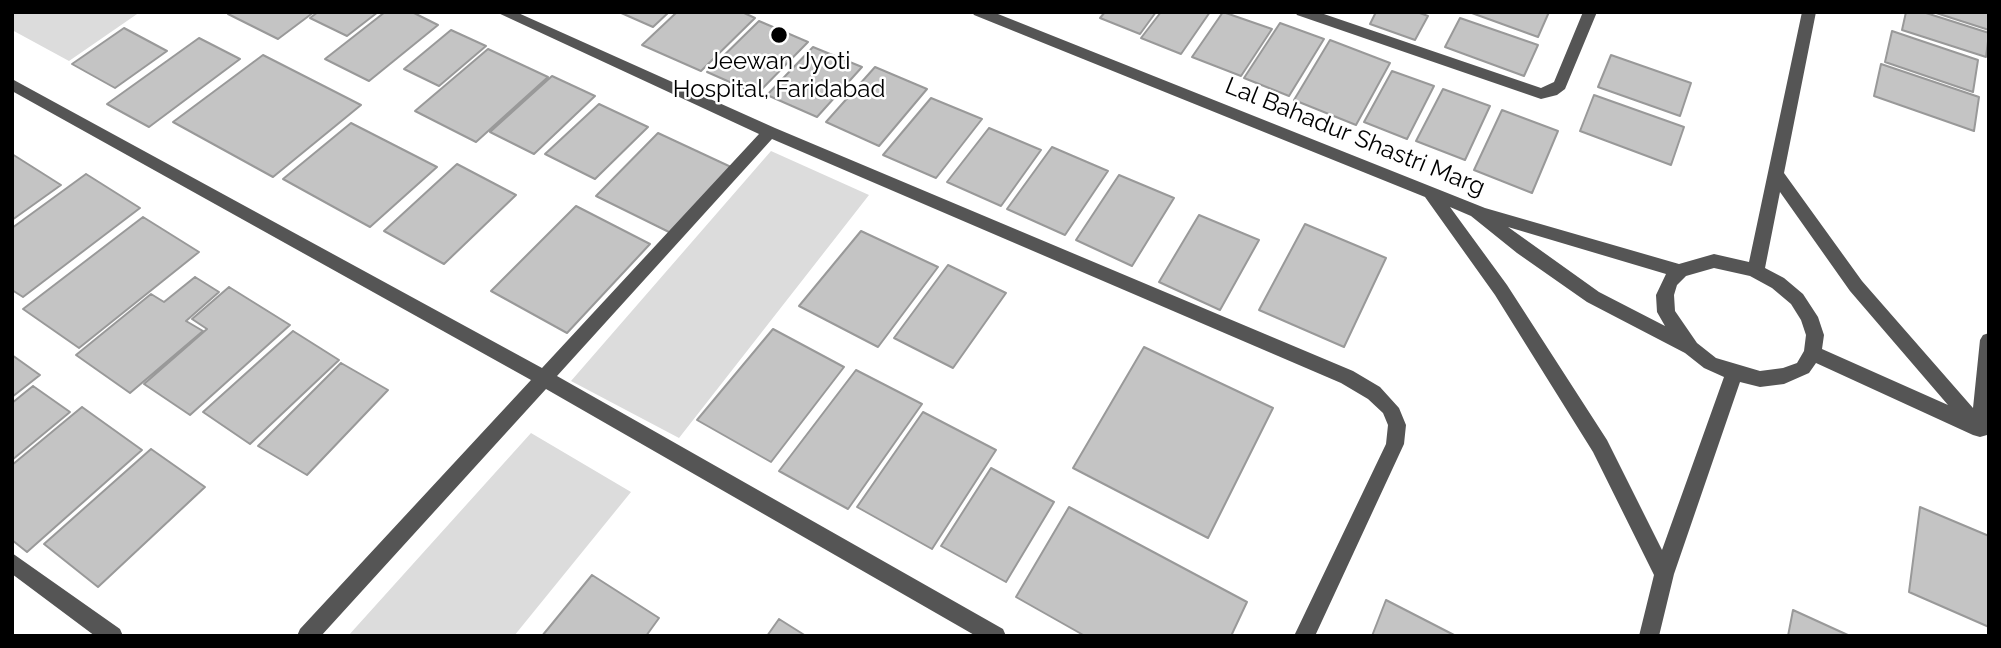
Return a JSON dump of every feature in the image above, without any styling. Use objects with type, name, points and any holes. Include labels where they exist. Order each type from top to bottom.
[{"type":"street","points":[[503,12],[770,132],[1334,371],[1374,393],[1390,408],[1396,425],[1395,444],[1304,636]]},
{"type":"street","name":"Lal Bahadur Shastri Marg","points":[[979,12],[1477,211],[1523,248],[1593,297],[1691,348]]},
{"type":"street","points":[[1308,13],[1541,94],[1560,85],[1590,12]]},
{"type":"street","points":[[1756,271],[1809,12]]},
{"type":"street","points":[[12,84],[544,378],[996,636]]},
{"type":"street","points":[[307,636],[770,132]]},
{"type":"street","points":[[1776,174],[1857,286],[1984,430]]},
{"type":"street","points":[[1431,192],[1501,290],[1594,435],[1664,574]]},
{"type":"street","points":[[1477,211],[1681,271]]},
{"type":"street","points":[[1714,261],[1756,271],[1778,283],[1797,299],[1809,317],[1815,335],[1813,353],[1803,368],[1784,376],[1760,379],[1734,373],[1710,363],[1691,348],[1666,312],[1665,295],[1670,281],[1681,271],[1696,264],[1714,261]]},
{"type":"street","points":[[1984,430],[1989,340]]},
{"type":"street","points":[[1813,353],[1984,430]]},
{"type":"street","points":[[1649,636],[1664,574],[1734,373]]},
{"type":"street","points":[[12,562],[113,636]]},
{"type":"shaded area","points":[[12,12],[140,12],[69,61],[12,30]]},
{"type":"shaded area","points":[[771,151],[869,195],[679,438],[571,381]]},
{"type":"shaded area","points":[[531,433],[631,492],[514,636],[348,636]]},
{"type":"building","points":[[314,12],[278,39],[228,14]]},
{"type":"building","points":[[318,12],[378,12],[347,36],[310,18]]},
{"type":"building","points":[[385,12],[412,12],[438,25],[369,81],[325,59]]},
{"type":"building","points":[[619,12],[669,12],[653,27]]},
{"type":"building","points":[[677,12],[742,12],[755,18],[701,71],[642,45]]},
{"type":"building","points":[[1105,12],[1156,12],[1140,34],[1100,18]]},
{"type":"building","points":[[1161,12],[1210,12],[1181,54],[1141,38]]},
{"type":"building","points":[[1223,12],[1272,29],[1241,76],[1192,57]]},
{"type":"building","points":[[1376,12],[1417,12],[1428,16],[1415,40],[1370,24]]},
{"type":"building","points":[[1469,12],[1549,12],[1538,37]]},
{"type":"building","points":[[1906,12],[1923,12],[1989,33],[1986,57],[1902,30]]},
{"type":"building","points":[[1933,12],[1989,12],[1989,30]]},
{"type":"building","points":[[1460,18],[1538,45],[1524,76],[1445,47]]},
{"type":"building","points":[[759,21],[808,42],[757,94],[707,72]]},
{"type":"building","points":[[1280,23],[1324,39],[1289,96],[1244,78]]},
{"type":"building","points":[[124,28],[167,51],[115,88],[72,64]]},
{"type":"building","points":[[451,30],[486,46],[439,86],[404,69]]},
{"type":"building","points":[[1892,31],[1978,60],[1973,92],[1885,62]]},
{"type":"building","points":[[199,38],[240,59],[149,127],[107,104]]},
{"type":"building","points":[[1330,40],[1390,63],[1356,125],[1294,100]]},
{"type":"building","points":[[813,47],[862,67],[817,117],[767,95]]},
{"type":"building","points":[[488,49],[548,77],[476,142],[415,111]]},
{"type":"building","points":[[263,55],[361,105],[273,177],[173,122]]},
{"type":"building","points":[[1611,55],[1691,83],[1680,116],[1598,87]]},
{"type":"building","points":[[1881,64],[1979,97],[1974,131],[1874,96]]},
{"type":"building","points":[[875,67],[927,89],[879,146],[826,122]]},
{"type":"building","points":[[1392,71],[1434,86],[1407,139],[1364,122]]},
{"type":"building","points":[[552,76],[595,96],[534,154],[490,132]]},
{"type":"building","points":[[1443,89],[1490,106],[1465,160],[1416,141]]},
{"type":"building","points":[[1594,95],[1684,127],[1671,165],[1580,131]]},
{"type":"building","points":[[931,98],[982,119],[936,178],[883,155]]},
{"type":"building","points":[[599,104],[648,127],[595,179],[545,154]]},
{"type":"building","points":[[1502,110],[1558,131],[1532,193],[1474,170]]},
{"type":"building","points":[[351,123],[437,167],[370,227],[283,179]]},
{"type":"building","points":[[989,128],[1041,150],[1001,206],[947,182]]},
{"type":"building","points":[[658,133],[731,167],[671,233],[596,196]]},
{"type":"building","points":[[1052,147],[1108,171],[1065,235],[1007,209]]},
{"type":"building","points":[[12,154],[61,185],[12,220]]},
{"type":"building","points":[[457,164],[516,195],[444,264],[384,231]]},
{"type":"building","points":[[86,174],[140,208],[23,297],[12,290],[12,228]]},
{"type":"building","points":[[1119,175],[1174,198],[1132,266],[1076,240]]},
{"type":"building","points":[[576,206],[650,244],[567,333],[491,291]]},
{"type":"building","points":[[1199,215],[1259,240],[1220,310],[1159,282]]},
{"type":"building","points":[[143,217],[199,252],[79,348],[23,309]]},
{"type":"building","points":[[1305,224],[1386,258],[1344,347],[1259,310]]},
{"type":"building","points":[[861,231],[938,267],[878,347],[799,306]]},
{"type":"building","points":[[948,265],[1006,293],[953,368],[894,338]]},
{"type":"building","points":[[195,277],[219,292],[186,321],[203,331],[130,393],[76,355],[151,294],[164,302]]},
{"type":"building","points":[[229,287],[290,325],[190,415],[144,384],[207,329],[192,319]]},
{"type":"building","points":[[773,329],[844,367],[771,462],[697,420]]},
{"type":"building","points":[[293,331],[339,360],[250,444],[203,412]]},
{"type":"building","points":[[1144,347],[1273,408],[1208,538],[1073,468]]},
{"type":"building","points":[[12,355],[40,375],[12,397]]},
{"type":"building","points":[[341,363],[388,390],[307,475],[258,446]]},
{"type":"building","points":[[856,370],[922,404],[848,509],[779,471]]},
{"type":"building","points":[[33,386],[70,412],[12,460],[12,403]]},
{"type":"building","points":[[82,407],[142,450],[27,552],[12,540],[12,465]]},
{"type":"building","points":[[923,412],[996,450],[932,549],[857,507]]},
{"type":"building","points":[[151,449],[205,487],[98,587],[44,544]]},
{"type":"building","points":[[991,468],[1054,502],[1006,582],[941,546]]},
{"type":"building","points":[[1069,507],[1247,602],[1231,636],[1085,636],[1016,597]]},
{"type":"building","points":[[1920,507],[1989,536],[1989,627],[1909,592]]},
{"type":"building","points":[[592,575],[659,618],[646,636],[542,636]]},
{"type":"building","points":[[1386,600],[1456,636],[1372,636]]},
{"type":"building","points":[[1793,610],[1850,636],[1788,636]]},
{"type":"building","points":[[779,619],[806,636],[767,636]]},
{"type":"place","name":"Jeewan Jyoti Hospital, Faridabad","points":[[779,35]]}]
